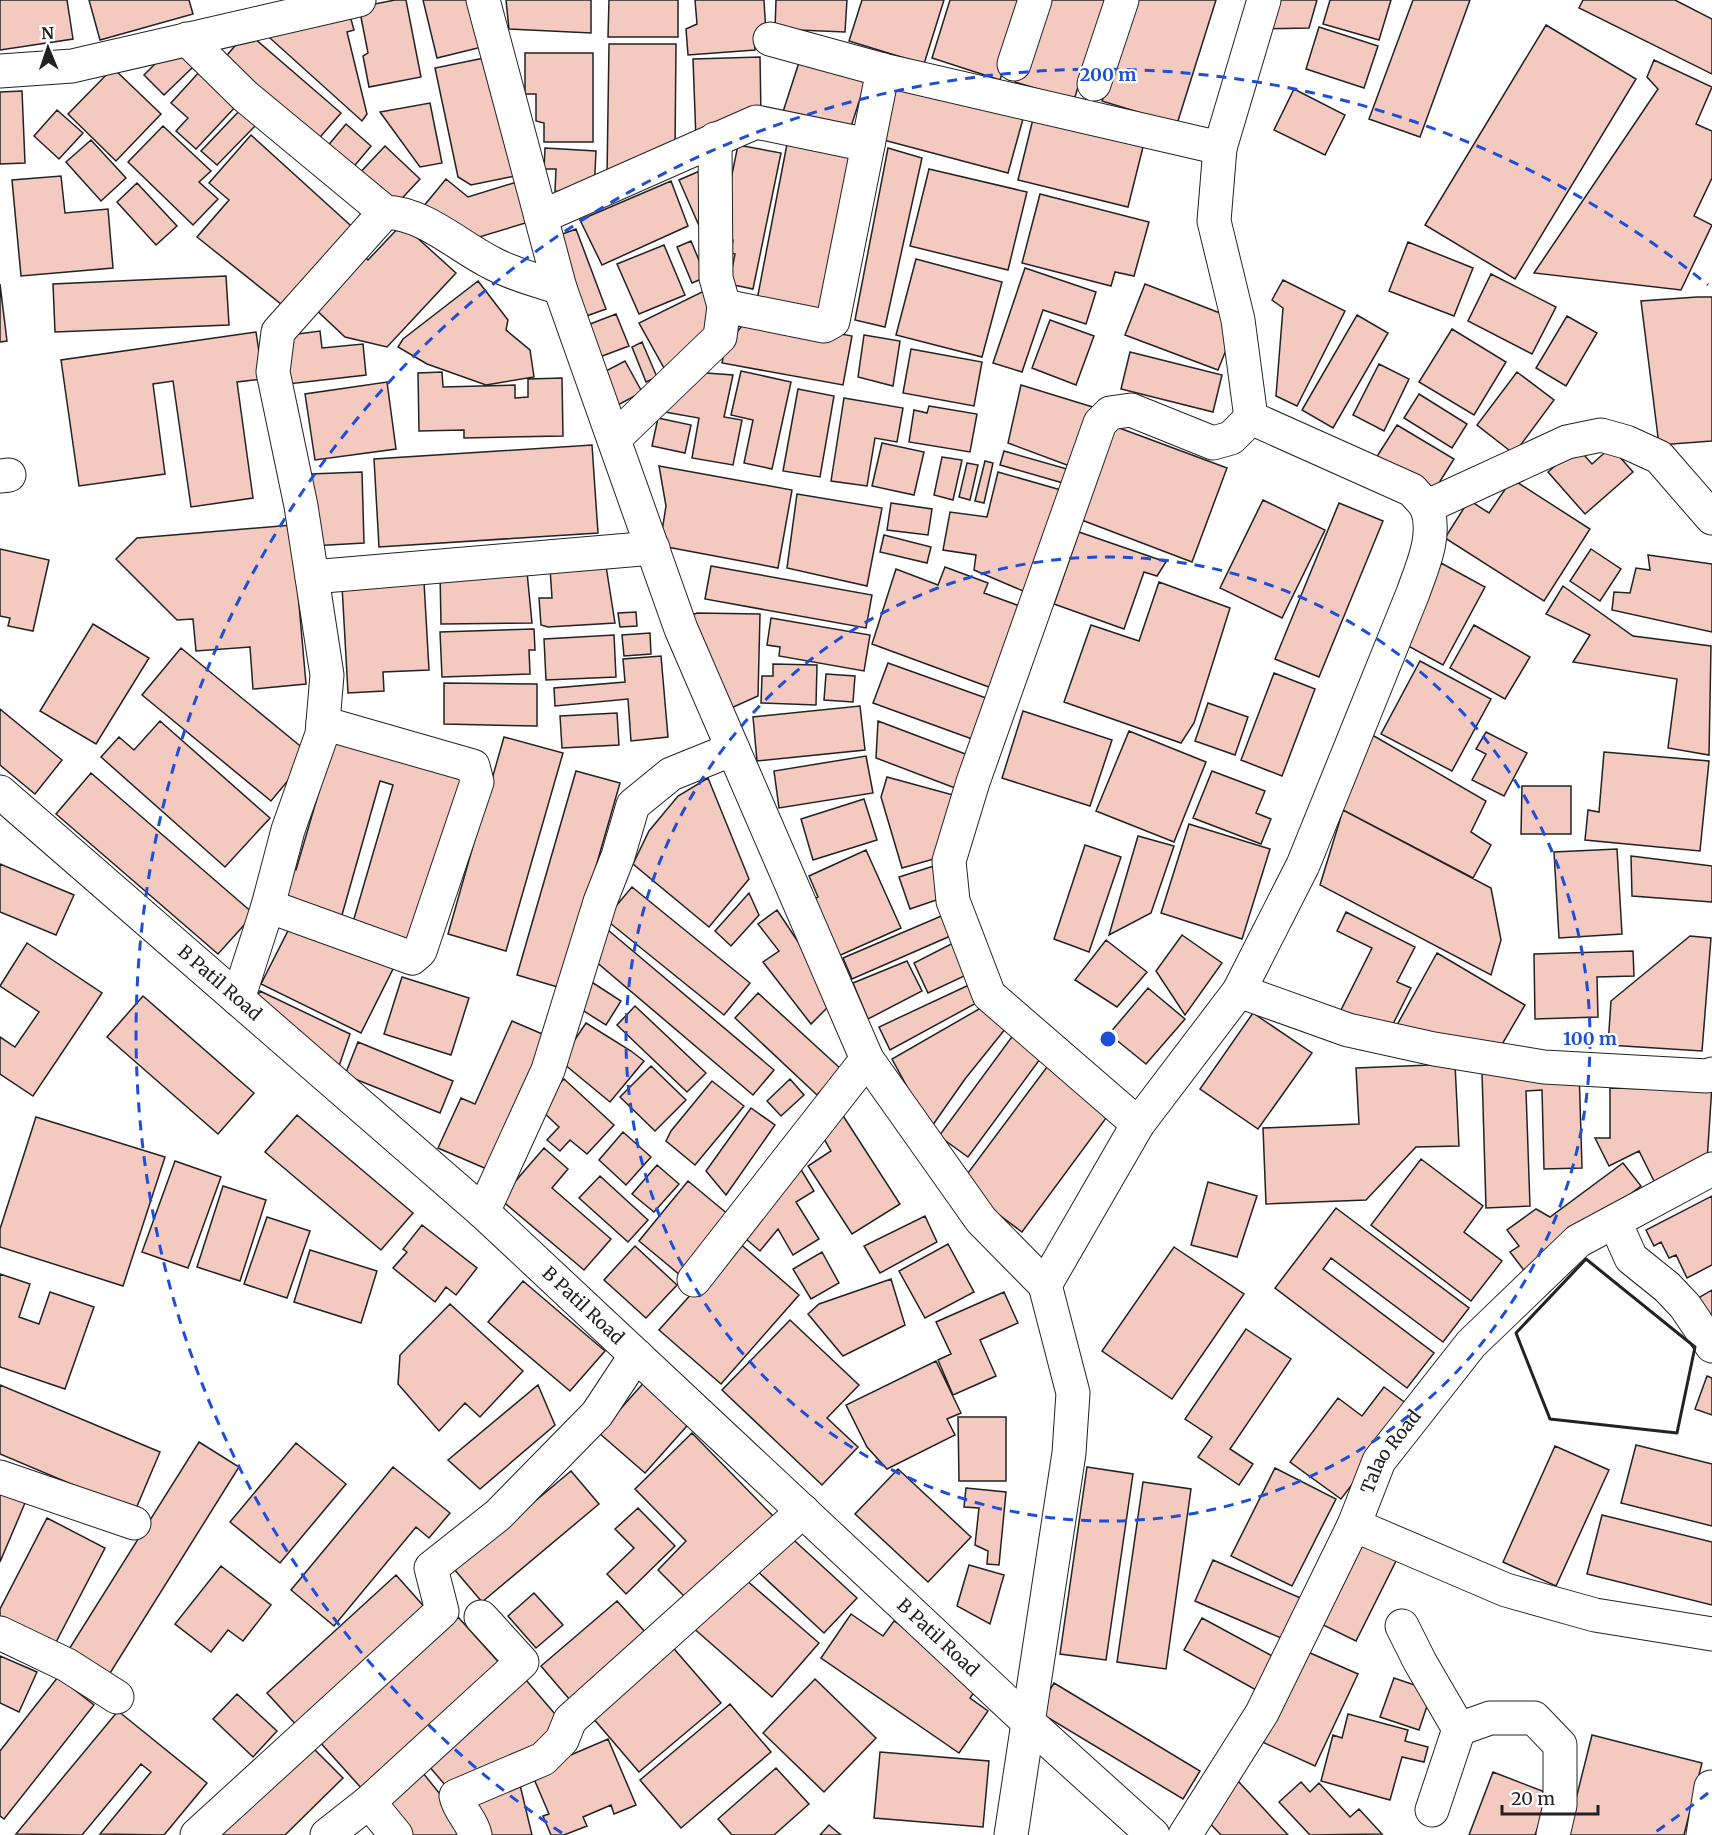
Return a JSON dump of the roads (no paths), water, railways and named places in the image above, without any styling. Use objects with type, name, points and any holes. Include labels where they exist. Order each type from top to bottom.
[{"type":"street","points":[[0,71],[72,66],[359,0]]},
{"type":"street","points":[[483,0],[561,288],[681,629],[867,1059],[981,1220],[1045,1285],[1073,1393],[1069,1453],[1011,1835]]},
{"type":"street","points":[[1014,64],[1035,0]]},
{"type":"street","points":[[1094,84],[1122,0]]},
{"type":"street","points":[[1251,418],[1238,320],[1214,221],[1220,148],[1264,0]]},
{"type":"street","points":[[187,39],[245,96],[385,212],[401,212],[492,263],[561,288]]},
{"type":"street","points":[[770,39],[883,70],[1220,148]]},
{"type":"street","points":[[724,306],[824,326],[833,321],[883,70]]},
{"type":"street","points":[[541,217],[756,122],[868,144]]},
{"type":"street","points":[[614,438],[720,337],[724,306],[716,278],[715,139]]},
{"type":"street","points":[[238,999],[268,906],[288,830],[322,734],[327,675],[301,506],[273,372],[278,332],[385,212]]},
{"type":"street","points":[[1138,1124],[989,995],[954,901],[949,861],[973,782],[1100,423],[1110,413],[1131,410],[1213,443],[1231,438],[1251,418]]},
{"type":"street","points":[[1045,1285],[1138,1124],[1239,991],[1303,865],[1413,593],[1428,548],[1430,524],[1426,507],[1412,490],[1251,418]]},
{"type":"street","points":[[1426,507],[1567,442],[1601,435],[1626,442],[1659,457],[1712,518]]},
{"type":"street","points":[[312,577],[653,548]]},
{"type":"street","points":[[268,906],[412,958],[420,951],[477,782],[473,766],[323,723]]},
{"type":"street","points":[[483,1212],[548,1070],[633,805],[671,774],[733,749]]},
{"type":"street","name":"B Patil Road","points":[[0,792],[483,1212],[1029,1723],[1153,1835]]},
{"type":"street","points":[[1239,991],[1348,1030],[1434,1049],[1544,1066],[1707,1076],[1712,1074]]},
{"type":"street","points":[[694,1280],[867,1059]]},
{"type":"street","name":"Talao Road","points":[[1185,1835],[1262,1713],[1354,1525],[1378,1461],[1471,1344],[1578,1241],[1712,1169]]},
{"type":"street","points":[[1615,1222],[1631,1258],[1667,1287],[1685,1306],[1712,1346]]},
{"type":"street","points":[[197,1835],[442,1611],[431,1568],[498,1515],[589,1423],[636,1355]]},
{"type":"street","points":[[0,1477],[134,1523]]},
{"type":"street","points":[[475,1835],[474,1829],[458,1805],[456,1796],[543,1759],[562,1740],[570,1720],[803,1511]]},
{"type":"street","points":[[1354,1525],[1506,1590],[1595,1615],[1712,1634]]},
{"type":"street","points":[[327,1835],[369,1802],[522,1662],[481,1617]]},
{"type":"street","points":[[1402,1626],[1459,1730],[1432,1810]]},
{"type":"street","points":[[0,1633],[67,1665],[117,1697]]},
{"type":"street","points":[[1459,1730],[1490,1718],[1534,1718],[1560,1745],[1560,1805],[1552,1835]]},
{"type":"street","points":[[1703,1835],[1711,1787]]},
{"type":"street","points":[[369,1802],[396,1835]]}]
